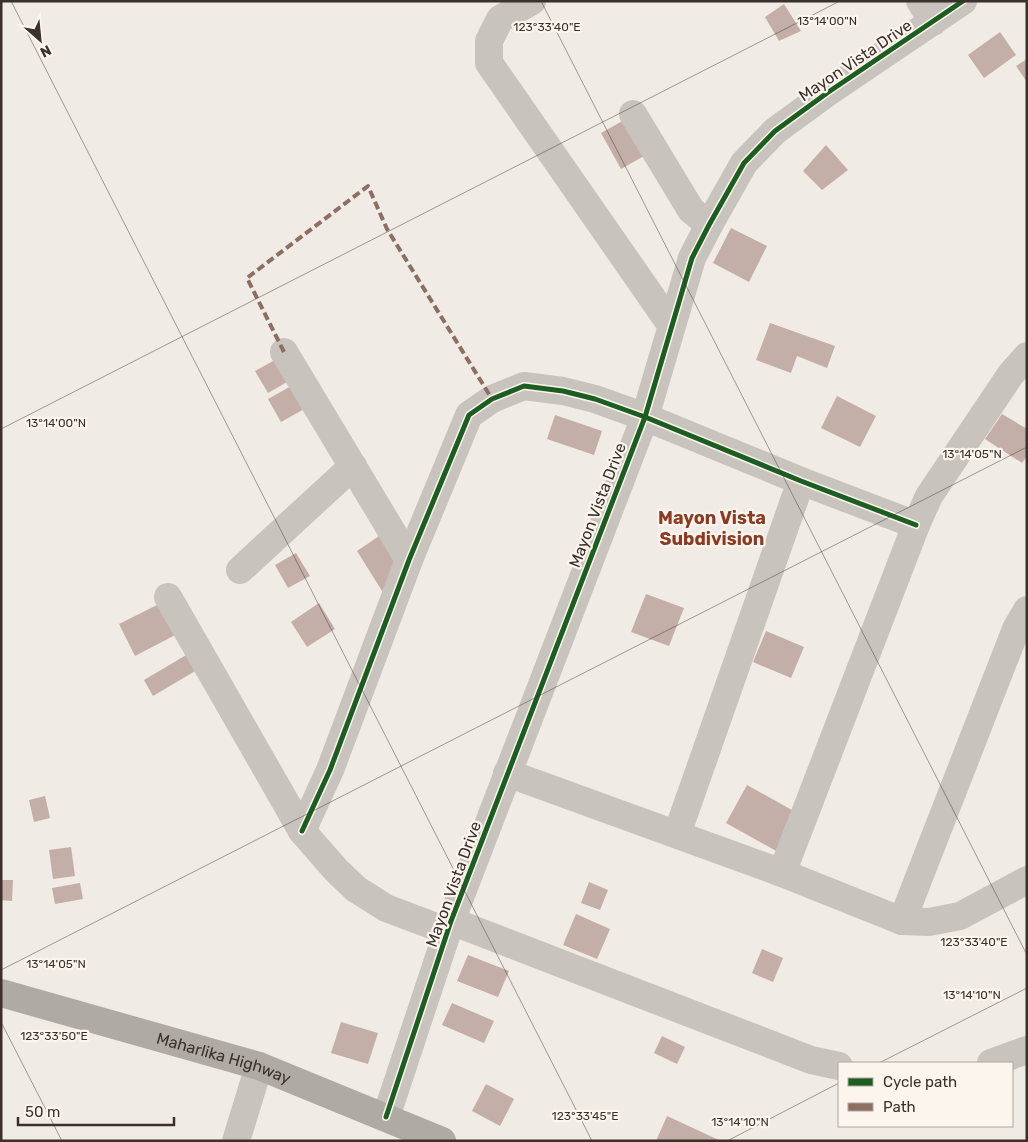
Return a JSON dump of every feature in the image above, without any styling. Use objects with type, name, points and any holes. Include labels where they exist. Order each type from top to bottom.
[{"type":"highway","name":"Maharlika Highway","points":[[1,993],[259,1066],[442,1141]]},
{"type":"street","points":[[532,1],[500,19],[488,41],[489,63],[671,325]]},
{"type":"street","name":"Mayon Vista Drive","points":[[386,1118],[449,926],[645,416],[692,258],[744,163],[775,131],[827,93],[926,11],[963,1]]},
{"type":"street","points":[[633,114],[691,210],[709,226]]},
{"type":"street","points":[[284,352],[409,560]]},
{"type":"street","points":[[782,873],[916,525],[929,496],[1011,374],[1027,356]]},
{"type":"street","points":[[302,831],[330,770],[409,560],[469,415],[492,399],[524,386],[563,391],[645,416],[801,481],[916,525]]},
{"type":"street","points":[[240,570],[353,466]]},
{"type":"street","points":[[677,834],[801,481]]},
{"type":"street","points":[[168,596],[302,831],[336,870],[356,889],[386,908],[449,926],[811,1060],[838,1066]]},
{"type":"street","points":[[902,922],[1016,629],[1027,610]]},
{"type":"street","points":[[507,773],[782,873],[902,922],[929,922],[960,916],[1027,880]]},
{"type":"street","points":[[993,1062],[1027,1050]]},
{"type":"street","points":[[236,1141],[259,1066]]},
{"type":"building","points":[[784,4],[801,31],[779,41],[765,17]]},
{"type":"building","points":[[1000,32],[1016,55],[984,78],[968,55]]},
{"type":"building","points":[[1027,59],[1027,82],[1016,66]]},
{"type":"building","points":[[626,119],[646,155],[621,169],[601,133]]},
{"type":"building","points":[[826,145],[848,170],[822,190],[803,171]]},
{"type":"building","points":[[731,228],[767,246],[749,282],[713,263]]},
{"type":"building","points":[[770,323],[835,346],[827,368],[797,356],[791,373],[756,360]]},
{"type":"building","points":[[275,360],[287,382],[268,393],[255,371]]},
{"type":"building","points":[[293,385],[306,408],[281,422],[268,399]]},
{"type":"building","points":[[837,396],[876,416],[860,447],[821,428]]},
{"type":"building","points":[[1002,414],[1027,429],[1027,456],[1022,463],[985,439]]},
{"type":"building","points":[[555,415],[602,431],[594,455],[547,439]]},
{"type":"building","points":[[388,530],[399,552],[384,594],[357,551]]},
{"type":"building","points":[[296,553],[310,576],[288,588],[275,565]]},
{"type":"building","points":[[646,594],[684,608],[669,646],[631,632]]},
{"type":"building","points":[[165,601],[181,632],[135,656],[119,624]]},
{"type":"building","points":[[319,603],[335,629],[307,647],[291,622]]},
{"type":"building","points":[[766,631],[804,647],[791,678],[753,662]]},
{"type":"building","points":[[193,651],[202,667],[153,696],[144,680]]},
{"type":"building","points":[[747,785],[799,814],[778,852],[726,823]]},
{"type":"building","points":[[45,796],[50,818],[34,822],[29,800]]},
{"type":"building","points":[[71,847],[75,876],[53,879],[49,850]]},
{"type":"building","points":[[1,880],[13,880],[12,901],[1,900]]},
{"type":"building","points":[[589,882],[608,890],[600,910],[581,903]]},
{"type":"building","points":[[80,883],[83,899],[55,904],[52,888]]},
{"type":"building","points":[[576,914],[610,929],[597,959],[563,945]]},
{"type":"building","points":[[762,949],[783,958],[773,982],[752,973]]},
{"type":"building","points":[[468,955],[509,971],[498,997],[457,981]]},
{"type":"building","points":[[452,1003],[494,1021],[484,1043],[442,1025]]},
{"type":"building","points":[[341,1022],[378,1033],[368,1064],[331,1053]]},
{"type":"building","points":[[662,1036],[685,1047],[677,1064],[654,1053]]},
{"type":"building","points":[[486,1084],[514,1099],[500,1126],[472,1111]]},
{"type":"building","points":[[667,1116],[721,1141],[656,1141]]},
{"type":"marked path","points":[[284,352],[247,278],[368,186],[387,229],[492,399]]},
{"type":"cycle path","points":[[386,1117],[451,921],[645,417],[692,258],[709,225],[744,163],[775,131],[827,93],[963,1]]},
{"type":"cycle path","points":[[302,831],[330,770],[409,560],[469,415],[492,399],[524,386],[563,391],[595,399],[645,417],[801,481],[916,525]]},
{"type":"district","name":"Mayon Vista Subdivision","points":[[712,528]]}]
